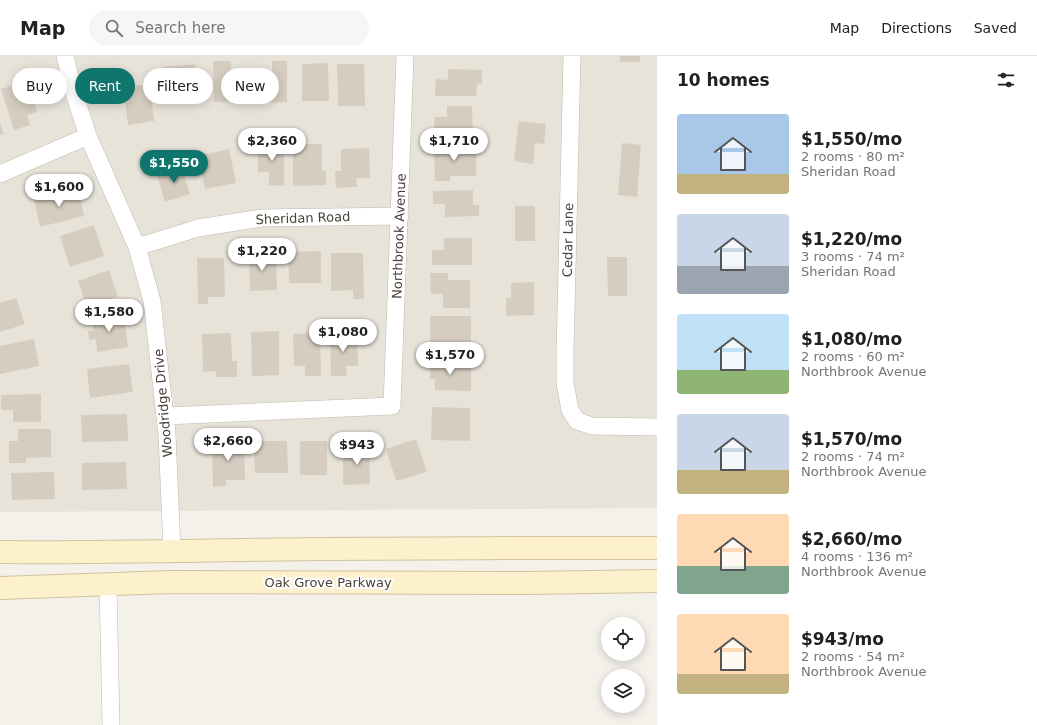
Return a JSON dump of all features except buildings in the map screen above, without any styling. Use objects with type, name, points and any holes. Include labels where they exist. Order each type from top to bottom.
[{"type":"main road","points":[[0,552],[110,553],[172,550],[378,548],[657,548]]},
{"type":"main road","points":[[171,582],[172,550]]},
{"type":"main road","name":"Oak Grove Parkway","points":[[0,588],[171,582],[527,583],[657,581]]},
{"type":"street","name":"Woodridge Drive","points":[[65,56],[74,93],[88,136],[137,247],[152,301],[168,434],[172,550]]},
{"type":"street","name":"Northbrook Avenue","points":[[166,416],[392,406],[405,56]]},
{"type":"street","name":"Cedar Lane","points":[[572,56],[565,368],[570,410],[577,421],[592,426],[657,427]]},
{"type":"street","points":[[0,174],[88,136]]},
{"type":"street","name":"Sheridan Road","points":[[137,247],[198,228],[262,218],[400,216]]},
{"type":"street","points":[[108,584],[111,725]]},
{"type":"shaded area","points":[[0,56],[657,56],[657,508],[0,512]]}]
